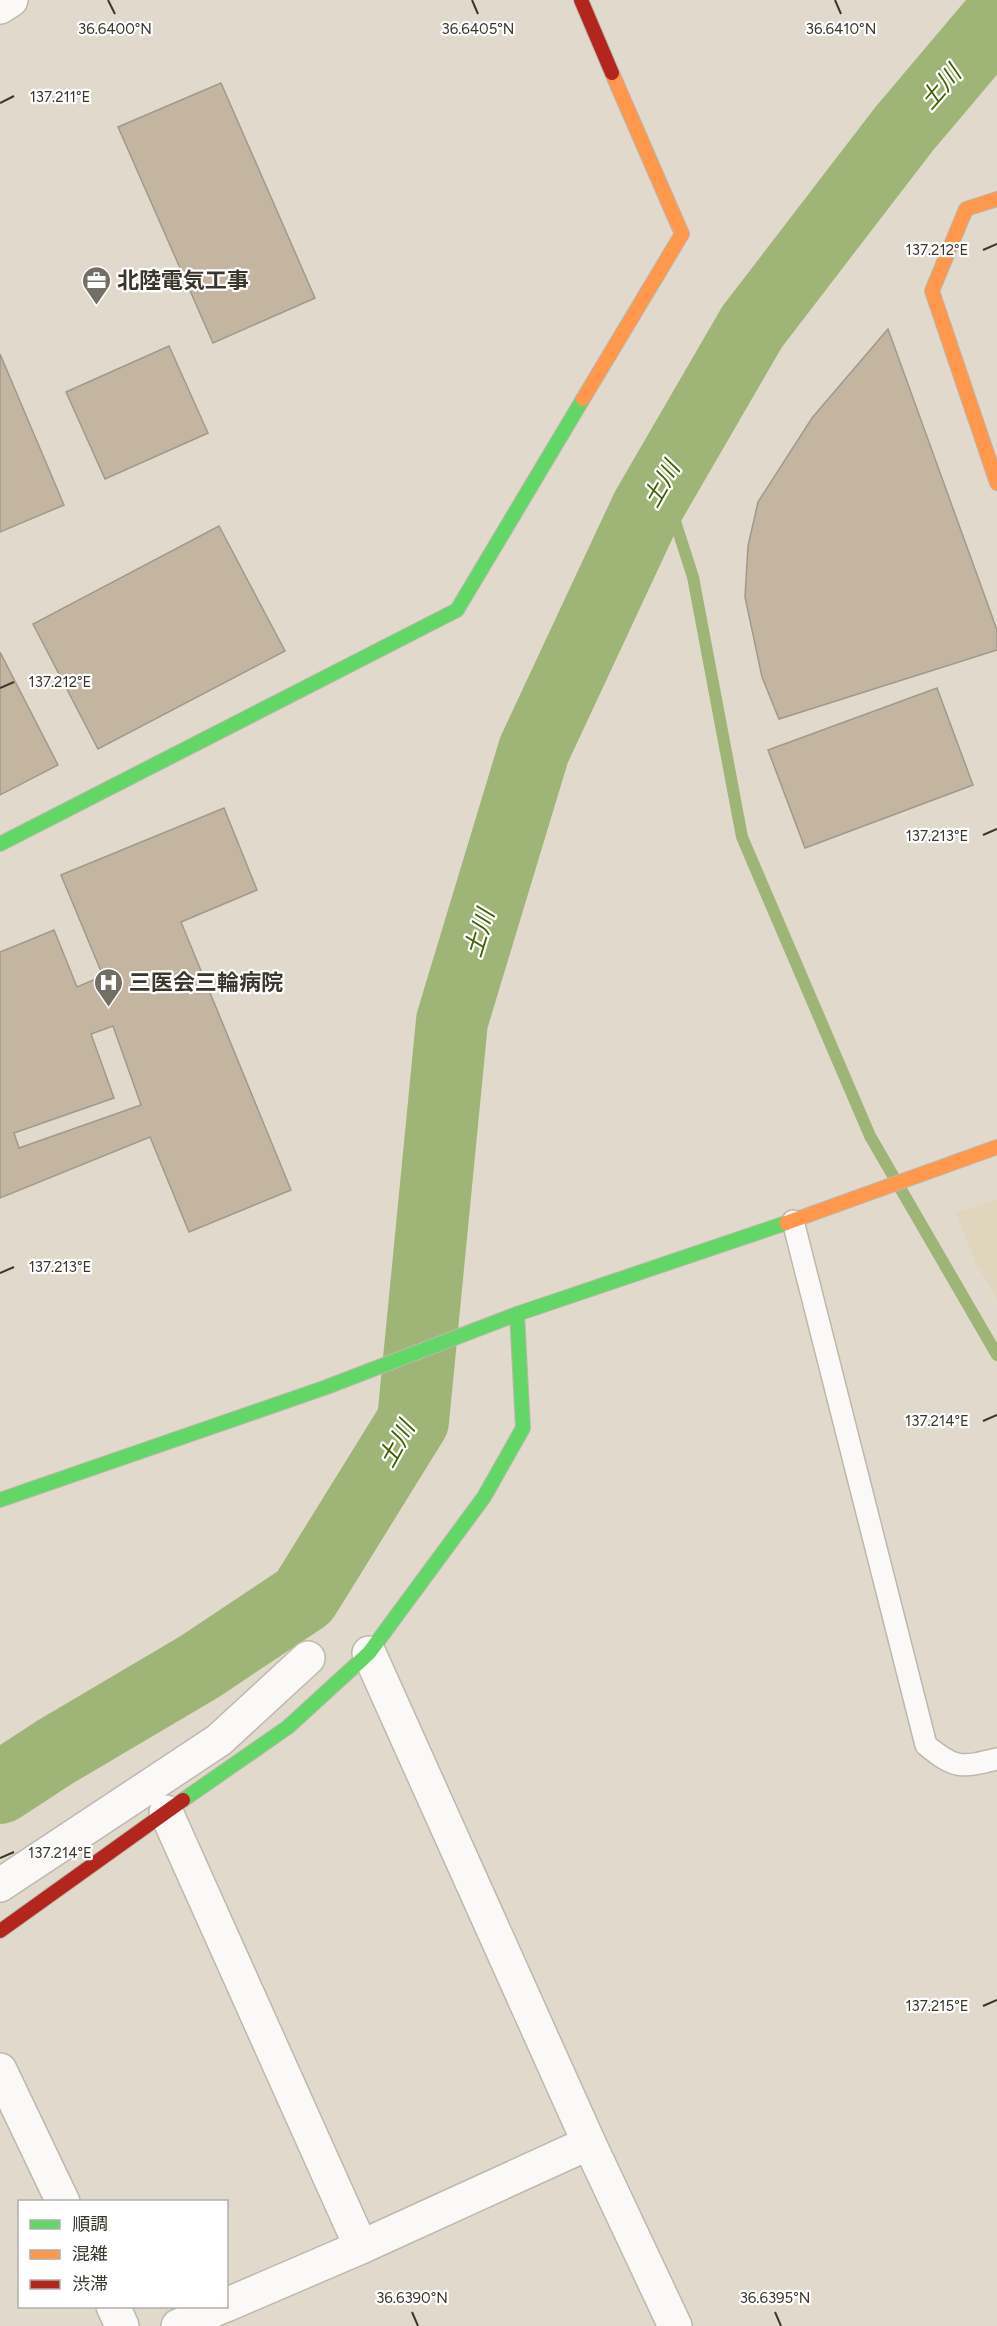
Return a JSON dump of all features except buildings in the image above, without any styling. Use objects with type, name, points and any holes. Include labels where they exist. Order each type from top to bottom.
[{"type":"street","points":[[0,6],[11,0]]},
{"type":"street","points":[[0,844],[457,610],[682,234],[581,0]]},
{"type":"street","points":[[997,199],[966,208],[932,291],[997,483]]},
{"type":"street","points":[[0,1500],[324,1388],[517,1314],[793,1221],[997,1147]]},
{"type":"street","points":[[0,1931],[288,1727],[369,1653],[484,1497],[523,1428],[517,1314]]},
{"type":"street","points":[[369,1653],[589,2143],[675,2326]]},
{"type":"street","points":[[0,1885],[219,1740],[308,1658]]},
{"type":"street","points":[[166,1812],[361,2247]]},
{"type":"street","points":[[0,2070],[62,2200]]},
{"type":"street","points":[[228,2305],[589,2143]]},
{"type":"street","points":[[113,2308],[122,2326]]},
{"type":"street","points":[[178,2326],[220,2308]]},
{"type":"lane","points":[[793,1221],[926,1745],[946,1762],[970,1766],[997,1759]]},
{"type":"shaded area","points":[[997,1199],[997,1299],[976,1263],[956,1213]]},
{"type":"waterway","name":"土川","points":[[0,1788],[55,1752],[199,1667],[304,1597],[413,1421],[452,1021],[534,750],[647,508],[752,327],[904,129],[997,19]]},
{"type":"waterway","points":[[659,486],[674,518],[693,577],[742,837],[870,1136],[997,1355]]},
{"type":"traffic: fast","points":[[0,844],[457,610],[583,399]]},
{"type":"traffic: fast","points":[[0,1500],[324,1388],[517,1314],[786,1223]]},
{"type":"traffic: fast","points":[[183,1800],[288,1727],[369,1653],[484,1497],[523,1428],[517,1314]]},
{"type":"traffic: slow","points":[[583,399],[682,234],[612,73]]},
{"type":"traffic: slow","points":[[997,199],[966,209],[932,291],[997,483]]},
{"type":"traffic: slow","points":[[786,1223],[997,1147]]},
{"type":"traffic: jam","points":[[581,0],[612,73]]},
{"type":"traffic: jam","points":[[0,1931],[183,1800]]},
{"type":"place","name":"北陸電気工事","points":[[96,306]]},
{"type":"place","name":"三医会三輪病院","points":[[108,1008]]}]
